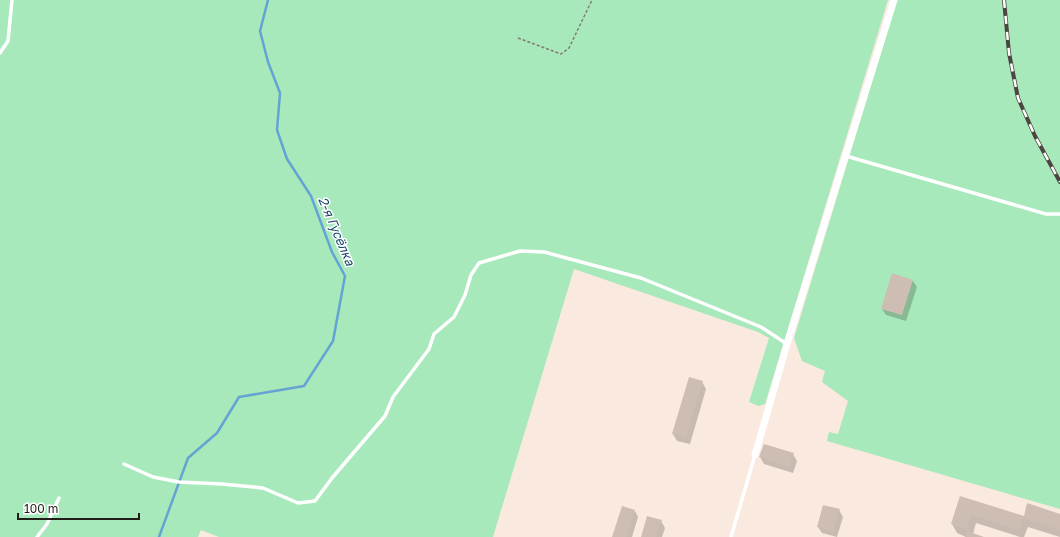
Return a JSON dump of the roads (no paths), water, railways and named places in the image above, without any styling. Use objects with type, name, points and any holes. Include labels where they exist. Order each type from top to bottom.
[{"type":"street","points":[[755,455],[787,344],[894,0]]},
{"type":"lane","points":[[0,53],[8,41],[12,0]]},
{"type":"lane","points":[[845,156],[1046,214],[1060,214]]},
{"type":"lane","points":[[124,464],[153,477],[172,481],[263,488],[298,503],[315,501],[332,478],[385,416],[393,397],[429,350],[434,334],[454,317],[466,295],[478,262],[520,251],[544,252],[641,278],[761,327],[787,344]]},
{"type":"lane","points":[[731,537],[755,455]]},
{"type":"lane","points":[[37,537],[46,524],[59,498]]},
{"type":"waterway","name":"2-я Гусёлка","points":[[159,537],[188,458],[217,433],[239,397],[304,386],[333,341],[345,276],[332,252],[311,196],[287,159],[277,130],[280,93],[268,62],[260,31],[268,0]]},
{"type":"railway","points":[[1004,0],[1009,53],[1018,98],[1035,136],[1060,182]]}]
